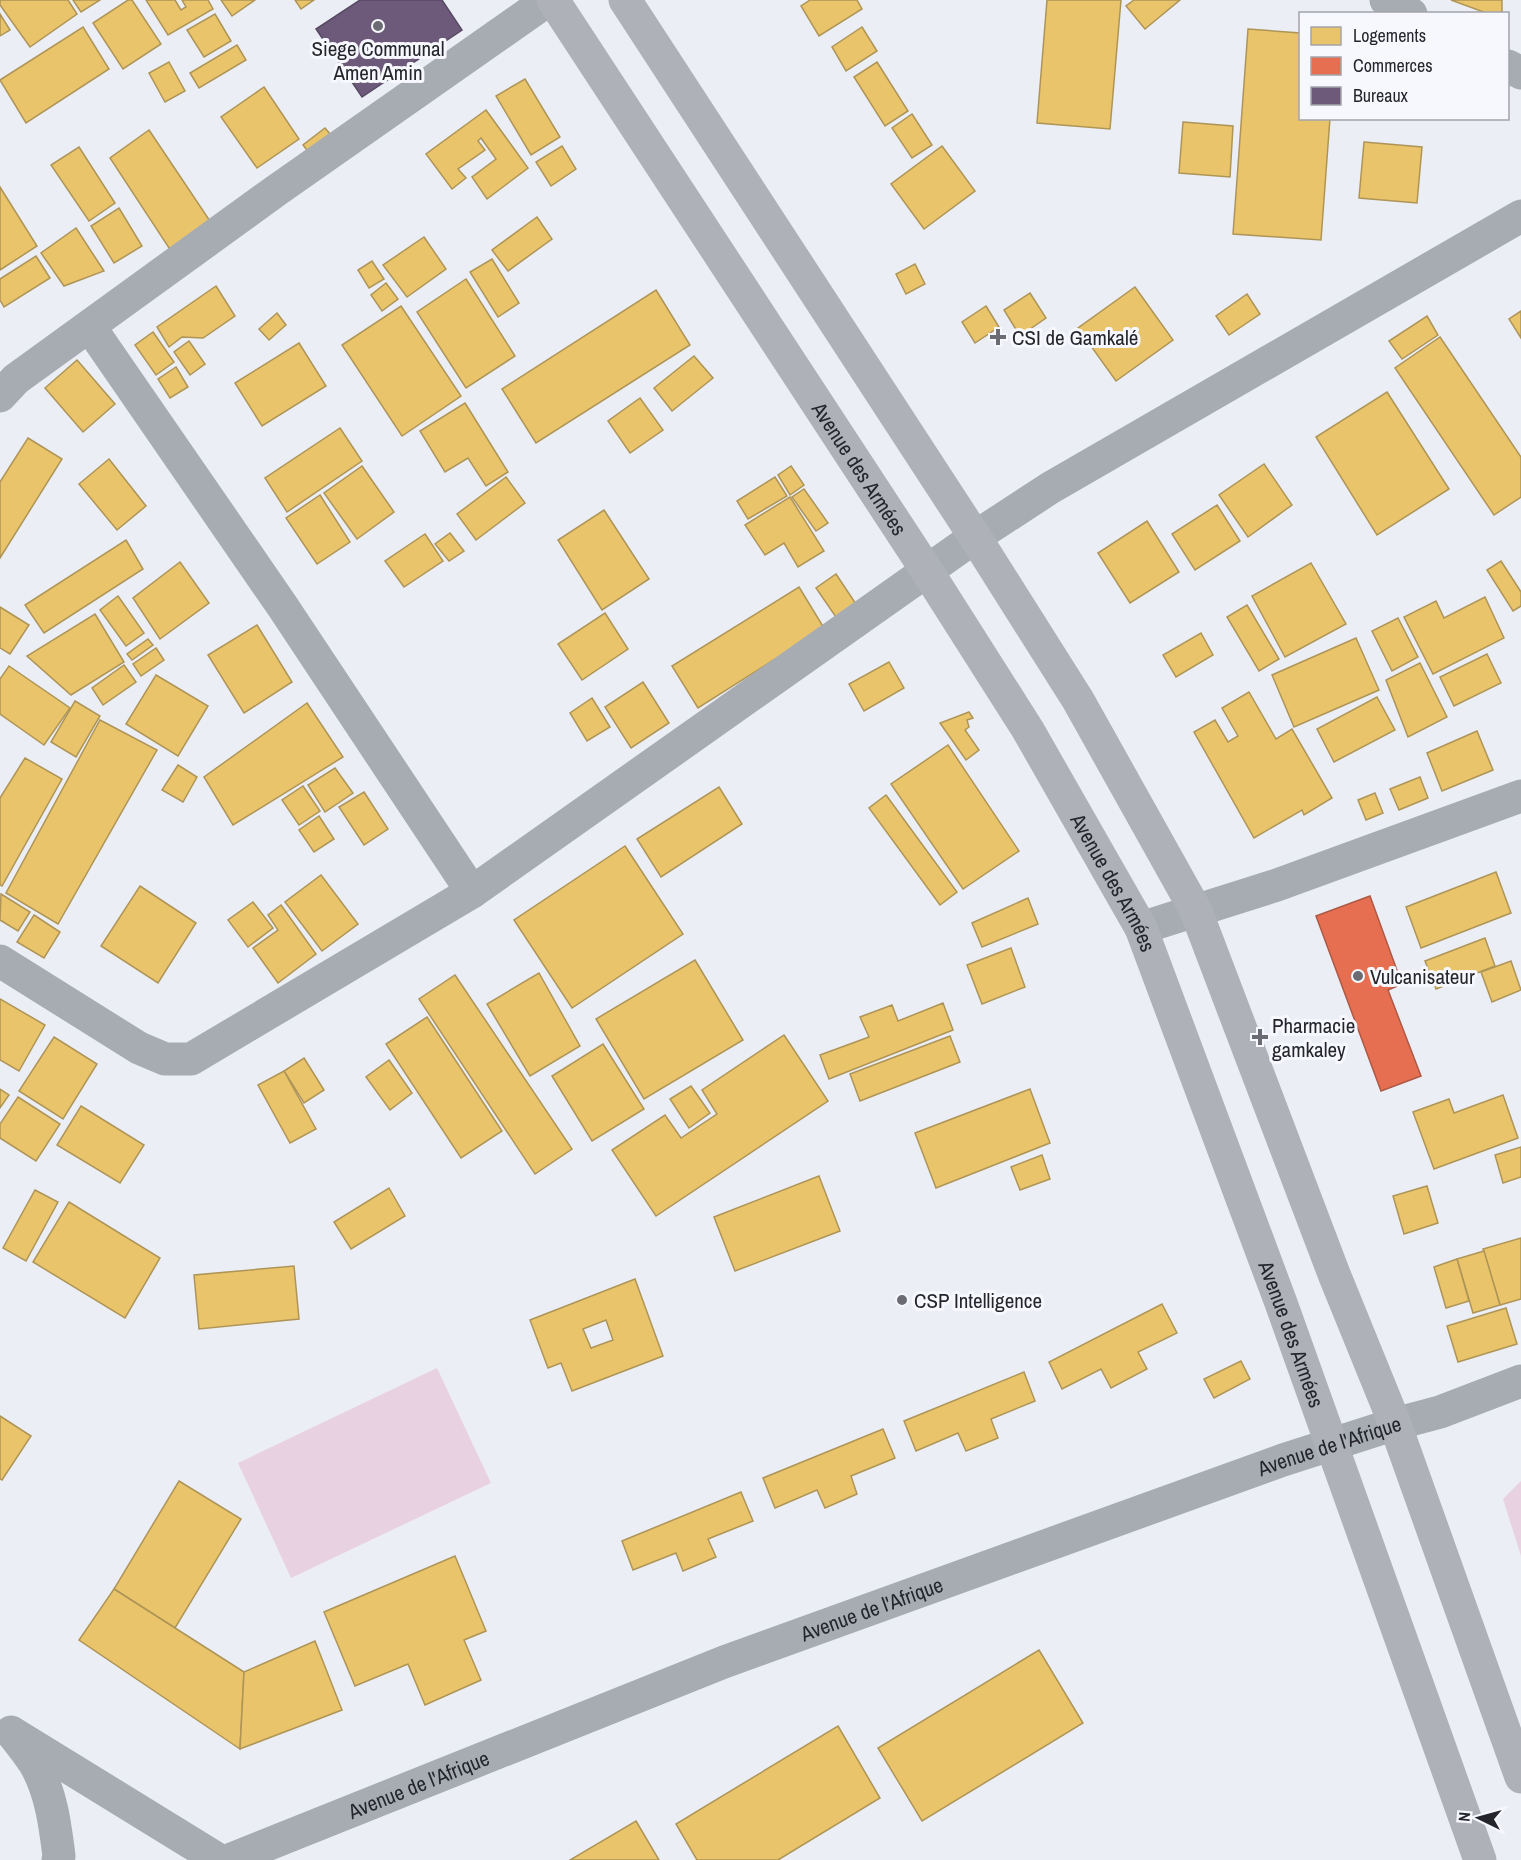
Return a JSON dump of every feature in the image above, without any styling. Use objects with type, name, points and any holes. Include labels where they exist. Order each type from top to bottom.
[{"type":"highway","name":"Avenue des Armées","points":[[551,0],[927,571],[1028,730],[1141,928],[1281,1303],[1480,1860]]},
{"type":"highway","points":[[625,0],[975,537],[1078,700],[1196,911],[1334,1274],[1395,1424],[1521,1778]]},
{"type":"main road","name":"Avenue de l'Afrique","points":[[229,1860],[735,1658],[1026,1551],[1331,1445],[1440,1412],[1521,1381]]},
{"type":"main road","points":[[6,1729],[34,1764],[48,1792],[57,1837],[58,1860]]},
{"type":"street","points":[[0,396],[16,379],[277,190],[551,0]]},
{"type":"street","points":[[1386,0],[1407,12]]},
{"type":"street","points":[[0,961],[139,1048],[165,1059],[191,1059],[472,892],[975,537],[1050,488],[1521,216]]},
{"type":"street","points":[[90,327],[283,607],[472,892]]},
{"type":"street","points":[[1141,928],[1277,885],[1521,796]]},
{"type":"street","points":[[6,1729],[219,1860]]},
{"type":"shaded area","points":[[437,1368],[491,1483],[291,1578],[238,1463]]},
{"type":"shaded area","points":[[1521,1481],[1521,1556],[1503,1499]]},
{"type":"building: Logements","points":[[0,0],[68,0],[77,14],[30,47],[0,5]]},
{"type":"building: Logements","points":[[73,0],[100,0],[81,12]]},
{"type":"building: Logements","points":[[128,0],[132,0],[161,44],[123,69],[93,23]]},
{"type":"building: Logements","points":[[146,0],[175,0],[181,10],[186,7],[182,0],[208,0],[213,9],[168,35]]},
{"type":"building: Logements","points":[[221,0],[255,0],[232,16]]},
{"type":"building: Logements","points":[[295,0],[314,0],[301,9]]},
{"type":"building: Logements","points":[[810,0],[857,0],[862,9],[819,36],[801,6]]},
{"type":"building: Logements","points":[[1047,0],[1121,0],[1110,129],[1037,123]]},
{"type":"building: Logements","points":[[1134,0],[1180,0],[1145,29],[1126,6]]},
{"type":"building: Logements","points":[[1451,0],[1502,0],[1502,12],[1484,12]]},
{"type":"building: Logements","points":[[0,14],[10,30],[0,36]]},
{"type":"building: Logements","points":[[215,14],[231,41],[204,57],[187,30]]},
{"type":"building: Logements","points":[[83,27],[109,69],[26,123],[0,80]]},
{"type":"building: Logements","points":[[862,27],[877,51],[846,71],[832,47]]},
{"type":"building: Logements","points":[[1248,29],[1299,33],[1299,120],[1330,120],[1321,240],[1233,234]]},
{"type":"building: Logements","points":[[237,45],[246,60],[199,88],[190,73]]},
{"type":"building: Logements","points":[[169,62],[185,91],[165,102],[149,73]]},
{"type":"building: Logements","points":[[877,62],[908,111],[885,126],[854,77]]},
{"type":"building: Logements","points":[[525,79],[560,137],[531,155],[496,96]]},
{"type":"building: Logements","points":[[264,87],[299,139],[257,168],[221,117]]},
{"type":"building: Logements","points":[[486,110],[528,168],[487,199],[472,177],[496,159],[481,138],[478,141],[485,150],[458,169],[466,178],[452,189],[426,154]]},
{"type":"building: Logements","points":[[912,114],[932,145],[912,158],[892,128]]},
{"type":"building: Logements","points":[[1183,122],[1233,126],[1230,177],[1179,173]]},
{"type":"building: Logements","points":[[325,128],[331,135],[313,158],[303,145]]},
{"type":"building: Logements","points":[[149,130],[216,230],[175,257],[110,158]]},
{"type":"building: Logements","points":[[1364,142],[1422,147],[1417,203],[1359,198]]},
{"type":"building: Logements","points":[[562,146],[576,169],[551,186],[536,162]]},
{"type":"building: Logements","points":[[942,146],[975,191],[924,229],[891,184]]},
{"type":"building: Logements","points":[[79,147],[115,203],[89,221],[51,165]]},
{"type":"building: Logements","points":[[0,187],[37,246],[0,270]]},
{"type":"building: Logements","points":[[119,208],[142,246],[114,263],[91,226]]},
{"type":"building: Logements","points":[[537,217],[552,239],[508,271],[492,250]]},
{"type":"building: Logements","points":[[76,228],[104,271],[64,286],[41,253]]},
{"type":"building: Logements","points":[[424,237],[446,269],[407,297],[383,265]]},
{"type":"building: Logements","points":[[36,256],[50,278],[4,307],[0,300],[0,279]]},
{"type":"building: Logements","points":[[492,259],[519,303],[498,317],[470,272]]},
{"type":"building: Logements","points":[[372,261],[384,279],[369,288],[358,270]]},
{"type":"building: Logements","points":[[915,264],[925,284],[906,294],[896,274]]},
{"type":"building: Logements","points":[[466,279],[515,356],[466,388],[417,312]]},
{"type":"building: Logements","points":[[386,283],[398,299],[382,311],[371,295]]},
{"type":"building: Logements","points":[[216,286],[235,316],[203,338],[182,337],[169,347],[157,327]]},
{"type":"building: Logements","points":[[1135,287],[1173,340],[1116,381],[1078,328]]},
{"type":"building: Logements","points":[[656,290],[690,345],[536,443],[502,389]]},
{"type":"building: Logements","points":[[1030,293],[1046,318],[1020,336],[1004,310]]},
{"type":"building: Logements","points":[[1247,294],[1260,314],[1229,335],[1216,316]]},
{"type":"building: Logements","points":[[401,306],[461,396],[402,436],[342,345]]},
{"type":"building: Logements","points":[[986,306],[999,327],[975,343],[962,322]]},
{"type":"building: Logements","points":[[1521,311],[1521,338],[1509,319]]},
{"type":"building: Logements","points":[[277,313],[286,325],[269,340],[259,329]]},
{"type":"building: Logements","points":[[1427,316],[1438,335],[1402,359],[1389,341]]},
{"type":"building: Logements","points":[[153,332],[174,362],[156,375],[135,345]]},
{"type":"building: Logements","points":[[1440,337],[1521,457],[1521,497],[1494,515],[1395,368]]},
{"type":"building: Logements","points":[[189,341],[205,364],[190,375],[174,352]]},
{"type":"building: Logements","points":[[299,343],[326,386],[262,426],[235,383]]},
{"type":"building: Logements","points":[[694,356],[713,378],[672,411],[654,388]]},
{"type":"building: Logements","points":[[77,360],[115,404],[83,432],[45,388]]},
{"type":"building: Logements","points":[[176,367],[188,387],[170,398],[158,379]]},
{"type":"building: Logements","points":[[1387,392],[1449,489],[1377,535],[1316,437]]},
{"type":"building: Logements","points":[[640,398],[663,430],[630,453],[608,421]]},
{"type":"building: Logements","points":[[465,403],[508,472],[486,486],[468,458],[445,472],[420,431]]},
{"type":"building: Logements","points":[[340,428],[362,461],[287,512],[265,478]]},
{"type":"building: Logements","points":[[28,438],[62,459],[0,558],[0,482]]},
{"type":"building: Logements","points":[[109,459],[146,506],[117,530],[79,484]]},
{"type":"building: Logements","points":[[1264,464],[1292,505],[1248,537],[1219,495]]},
{"type":"building: Logements","points":[[362,466],[394,512],[357,539],[324,493]]},
{"type":"building: Logements","points":[[791,466],[804,485],[790,495],[778,475]]},
{"type":"building: Logements","points":[[506,477],[525,503],[476,540],[457,514]]},
{"type":"building: Logements","points":[[775,477],[787,496],[748,519],[737,501]]},
{"type":"building: Logements","points":[[804,489],[828,523],[816,531],[792,497]]},
{"type":"building: Logements","points":[[320,495],[350,542],[317,564],[286,518]]},
{"type":"building: Logements","points":[[790,497],[824,551],[798,567],[784,543],[765,555],[745,525]]},
{"type":"building: Logements","points":[[1217,505],[1240,541],[1195,570],[1172,534]]},
{"type":"building: Logements","points":[[604,510],[649,579],[602,610],[558,540]]},
{"type":"building: Logements","points":[[1147,521],[1179,572],[1130,603],[1098,553]]},
{"type":"building: Logements","points":[[450,533],[464,551],[449,561],[435,544]]},
{"type":"building: Logements","points":[[425,534],[443,561],[404,587],[385,561]]},
{"type":"building: Logements","points":[[126,540],[143,569],[44,633],[25,605]]},
{"type":"building: Logements","points":[[1501,561],[1521,592],[1521,606],[1513,611],[1487,570]]},
{"type":"building: Logements","points":[[180,562],[209,603],[160,639],[133,598]]},
{"type":"building: Logements","points":[[1311,563],[1346,624],[1285,657],[1252,596]]},
{"type":"building: Logements","points":[[836,574],[858,607],[838,620],[816,588]]},
{"type":"building: Logements","points":[[799,587],[824,628],[698,708],[672,666]]},
{"type":"building: Logements","points":[[118,596],[144,633],[126,646],[100,610]]},
{"type":"building: Logements","points":[[1485,597],[1504,638],[1433,674],[1404,617],[1436,601],[1444,618]]},
{"type":"building: Logements","points":[[1247,605],[1279,659],[1259,671],[1227,617]]},
{"type":"building: Logements","points":[[0,607],[29,625],[10,654],[0,648]]},
{"type":"building: Logements","points":[[605,613],[628,649],[582,680],[558,644]]},
{"type":"building: Logements","points":[[95,614],[124,662],[71,695],[27,656]]},
{"type":"building: Logements","points":[[1398,618],[1418,657],[1392,671],[1372,631]]},
{"type":"building: Logements","points":[[257,625],[292,682],[244,713],[208,655]]},
{"type":"building: Logements","points":[[1201,633],[1213,655],[1176,677],[1163,655]]},
{"type":"building: Logements","points":[[1356,638],[1379,690],[1294,727],[1272,675]]},
{"type":"building: Logements","points":[[148,639],[153,645],[132,660],[127,654]]},
{"type":"building: Logements","points":[[156,648],[164,660],[141,676],[133,664]]},
{"type":"building: Logements","points":[[1487,654],[1501,683],[1454,706],[1440,677]]},
{"type":"building: Logements","points":[[889,662],[904,688],[864,711],[849,684]]},
{"type":"building: Logements","points":[[1420,663],[1447,717],[1408,737],[1386,680]]},
{"type":"building: Logements","points":[[124,665],[136,682],[103,705],[92,688]]},
{"type":"building: Logements","points":[[9,666],[70,708],[44,745],[0,714],[0,679]]},
{"type":"building: Logements","points":[[156,675],[208,706],[178,756],[126,724]]},
{"type":"building: Logements","points":[[643,682],[669,723],[631,748],[605,707]]},
{"type":"building: Logements","points":[[1249,692],[1276,739],[1292,729],[1332,798],[1304,815],[1302,810],[1254,838],[1194,732],[1215,720],[1228,742],[1238,736],[1222,708]]},
{"type":"building: Logements","points":[[1377,697],[1395,730],[1334,762],[1317,729]]},
{"type":"building: Logements","points":[[592,698],[610,727],[587,741],[570,713]]},
{"type":"building: Logements","points":[[75,701],[100,716],[76,757],[51,742]]},
{"type":"building: Logements","points":[[307,703],[343,757],[233,825],[204,777]]},
{"type":"building: Logements","points":[[969,712],[973,718],[967,720],[969,727],[965,730],[979,750],[966,760],[940,723]]},
{"type":"building: Logements","points":[[100,720],[157,750],[58,924],[6,893]]},
{"type":"building: Logements","points":[[1477,731],[1493,770],[1442,791],[1427,753]]},
{"type":"building: Logements","points":[[948,745],[1019,851],[963,889],[891,784]]},
{"type":"building: Logements","points":[[25,758],[62,779],[2,886],[0,885],[0,798]]},
{"type":"building: Logements","points":[[178,765],[197,777],[183,802],[162,790]]},
{"type":"building: Logements","points":[[335,768],[353,793],[325,812],[308,785]]},
{"type":"building: Logements","points":[[1420,777],[1428,798],[1399,810],[1390,789]]},
{"type":"building: Logements","points":[[303,786],[320,811],[299,825],[282,800]]},
{"type":"building: Logements","points":[[719,787],[742,824],[661,877],[637,839]]},
{"type":"building: Logements","points":[[364,792],[388,829],[364,845],[339,807]]},
{"type":"building: Logements","points":[[1375,793],[1383,813],[1366,820],[1358,800]]},
{"type":"building: Logements","points":[[886,795],[957,892],[940,905],[869,808]]},
{"type":"building: Logements","points":[[319,816],[334,839],[314,852],[299,830]]},
{"type":"building: Logements","points":[[625,846],[683,934],[572,1008],[514,920]]},
{"type":"building: Logements","points":[[1496,872],[1511,913],[1421,948],[1406,907]]},
{"type":"building: Logements","points":[[321,875],[358,924],[322,951],[285,902]]},
{"type":"building: Logements","points":[[140,886],[196,923],[158,983],[101,946]]},
{"type":"building: Logements","points":[[1,894],[30,912],[18,931],[0,920]]},
{"type":"building: Logements","points":[[1028,898],[1038,924],[982,947],[972,923]]},
{"type":"building: Logements","points":[[253,902],[273,928],[248,947],[228,920]]},
{"type":"building: Logements","points":[[281,905],[316,954],[278,983],[253,948],[278,930],[268,915]]},
{"type":"building: Logements","points":[[34,915],[60,932],[44,958],[17,942]]},
{"type":"building: Logements","points":[[1485,938],[1495,966],[1436,989],[1425,961]]},
{"type":"building: Logements","points":[[1011,948],[1025,987],[982,1004],[967,965]]},
{"type":"building: Logements","points":[[695,960],[743,1040],[644,1099],[596,1019]]},
{"type":"building: Logements","points":[[1511,961],[1521,990],[1492,1002],[1481,972]]},
{"type":"building: Logements","points":[[539,973],[580,1046],[530,1076],[487,1004]]},
{"type":"building: Logements","points":[[455,975],[572,1149],[535,1174],[419,999]]},
{"type":"building: Logements","points":[[0,999],[45,1025],[19,1071],[0,1060]]},
{"type":"building: Logements","points":[[943,1003],[953,1030],[829,1079],[820,1055],[869,1037],[860,1017],[892,1005],[898,1021]]},
{"type":"building: Logements","points":[[427,1017],[502,1131],[461,1158],[386,1044]]},
{"type":"building: Logements","points":[[784,1035],[828,1101],[656,1216],[612,1150],[665,1115],[681,1138],[717,1114],[702,1090]]},
{"type":"building: Logements","points":[[950,1036],[960,1062],[860,1101],[850,1074]]},
{"type":"building: Logements","points":[[54,1037],[97,1064],[63,1119],[19,1091]]},
{"type":"building: Logements","points":[[603,1044],[644,1109],[592,1141],[552,1076]]},
{"type":"building: Logements","points":[[304,1058],[324,1090],[304,1103],[284,1071]]},
{"type":"building: Logements","points":[[389,1060],[412,1093],[390,1110],[366,1077]]},
{"type":"building: Logements","points":[[284,1071],[316,1129],[290,1143],[258,1085]]},
{"type":"building: Logements","points":[[691,1086],[710,1113],[689,1128],[670,1099]]},
{"type":"building: Logements","points":[[0,1089],[9,1095],[0,1108]]},
{"type":"building: Logements","points":[[1030,1089],[1050,1143],[936,1188],[915,1133]]},
{"type":"building: Logements","points":[[1503,1095],[1518,1138],[1434,1169],[1413,1112],[1449,1099],[1454,1113]]},
{"type":"building: Logements","points":[[18,1097],[60,1124],[36,1161],[0,1138],[0,1124]]},
{"type":"building: Logements","points":[[81,1106],[144,1145],[120,1183],[57,1145]]},
{"type":"building: Logements","points":[[1521,1147],[1521,1177],[1503,1183],[1495,1155]]},
{"type":"building: Logements","points":[[1042,1155],[1050,1179],[1020,1190],[1011,1167]]},
{"type":"building: Logements","points":[[819,1176],[840,1231],[735,1271],[714,1217]]},
{"type":"building: Logements","points":[[1427,1186],[1438,1223],[1404,1234],[1393,1196]]},
{"type":"building: Logements","points":[[389,1188],[405,1216],[351,1249],[334,1222]]},
{"type":"building: Logements","points":[[35,1190],[58,1202],[26,1261],[3,1248]]},
{"type":"building: Logements","points":[[69,1202],[160,1258],[125,1318],[33,1262]]},
{"type":"building: Logements","points":[[1521,1238],[1521,1299],[1500,1305],[1483,1249]]},
{"type":"building: Logements","points":[[1484,1251],[1500,1305],[1473,1313],[1457,1259]]},
{"type":"building: Logements","points":[[1457,1259],[1469,1301],[1446,1308],[1434,1267]]},
{"type":"building: Logements","points":[[294,1266],[299,1319],[199,1329],[194,1275]]},
{"type":"building: Logements","points":[[635,1279],[663,1356],[572,1391],[561,1363],[548,1368],[530,1320]],"holes":[[[606,1320],[613,1340],[591,1348],[583,1329]]]},
{"type":"building: Logements","points":[[1162,1304],[1177,1333],[1138,1352],[1147,1369],[1111,1388],[1101,1369],[1062,1389],[1049,1362]]},
{"type":"building: Logements","points":[[1506,1308],[1517,1344],[1458,1362],[1447,1326]]},
{"type":"building: Logements","points":[[1241,1361],[1250,1379],[1214,1398],[1204,1379]]},
{"type":"building: Logements","points":[[1024,1372],[1035,1401],[991,1419],[998,1438],[966,1451],[958,1433],[916,1451],[904,1421]]},
{"type":"building: Logements","points":[[0,1416],[31,1436],[2,1480],[0,1479]]},
{"type":"building: Logements","points":[[883,1429],[895,1458],[851,1476],[857,1494],[825,1508],[817,1490],[775,1508],[763,1478]]},
{"type":"building: Logements","points":[[179,1481],[241,1519],[175,1628],[114,1589]]},
{"type":"building: Logements","points":[[741,1492],[753,1521],[708,1539],[716,1557],[683,1571],[676,1553],[633,1570],[622,1541]]},
{"type":"building: Logements","points":[[455,1556],[486,1631],[464,1640],[481,1680],[425,1705],[408,1664],[355,1686],[324,1612]]},
{"type":"building: Logements","points":[[114,1589],[244,1672],[240,1749],[79,1640]]},
{"type":"building: Logements","points":[[315,1641],[342,1710],[240,1749],[244,1672]]},
{"type":"building: Logements","points":[[1039,1650],[1083,1723],[922,1821],[878,1748]]},
{"type":"building: Logements","points":[[838,1726],[880,1798],[778,1860],[697,1860],[676,1824]]},
{"type":"building: Logements","points":[[636,1821],[659,1860],[570,1860]]},
{"type":"building: Commerces","points":[[1370,896],[1402,984],[1388,990],[1421,1076],[1381,1091],[1316,916]]},
{"type":"building: Bureaux","points":[[360,0],[442,0],[462,30],[362,97],[316,29]]},
{"type":"place","name":"Siege Communal Amen Amin","points":[[378,26]]},
{"type":"place","name":"CSI de Gamkalé","points":[[998,337]]},
{"type":"place","name":"Vulcanisateur","points":[[1358,976]]},
{"type":"place","name":"Pharmacie gamkaley","points":[[1260,1037]]},
{"type":"place","name":"CSP Intelligence","points":[[902,1300]]}]
